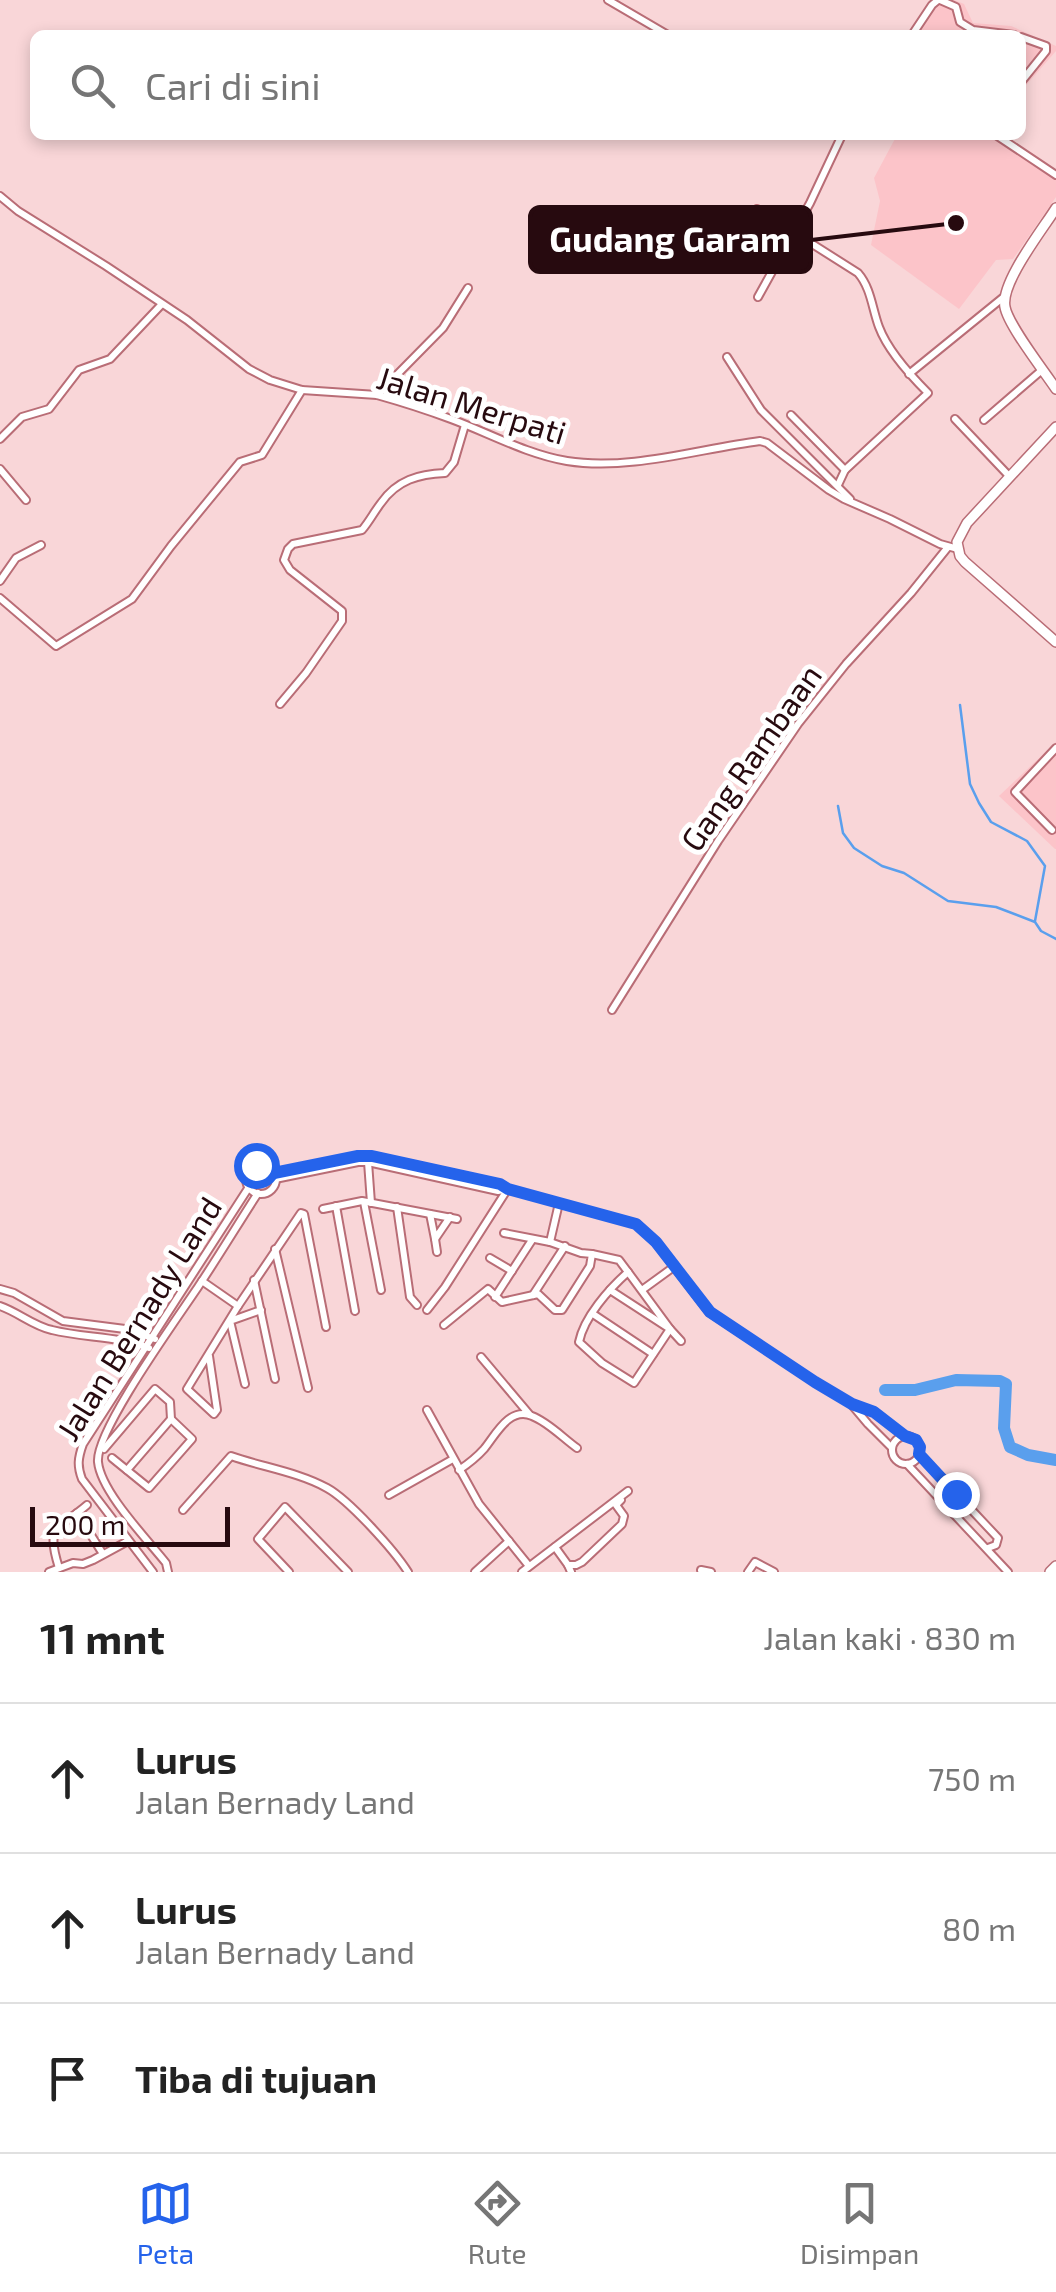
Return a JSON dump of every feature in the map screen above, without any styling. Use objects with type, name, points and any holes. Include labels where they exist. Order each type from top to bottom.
[{"type":"main road","points":[[1056,208],[1015,273],[1004,306],[1056,388]]},
{"type":"main road","points":[[1056,428],[967,523],[953,548],[1056,642]]},
{"type":"main road","points":[[1050,1572],[1056,1566]]},
{"type":"street","points":[[608,0],[659,30]]},
{"type":"street","points":[[916,30],[939,0],[956,7],[960,22],[973,30]]},
{"type":"street","points":[[1026,39],[1046,46],[1046,52],[1026,76]]},
{"type":"street","points":[[758,296],[794,234],[840,140]]},
{"type":"street","points":[[1003,140],[1056,176]]},
{"type":"street","name":"Jalan Merpati","points":[[0,196],[270,380],[302,390],[377,395],[544,456],[583,463],[767,442],[828,490],[953,548]]},
{"type":"street","points":[[757,210],[862,278],[880,330],[909,374],[928,393],[846,470],[838,485]]},
{"type":"street","points":[[377,395],[442,328],[468,288]]},
{"type":"street","points":[[909,374],[1005,296]]},
{"type":"street","points":[[0,439],[22,418],[49,408],[80,370],[110,358],[162,304]]},
{"type":"street","points":[[726,357],[760,410],[854,503]]},
{"type":"street","points":[[984,420],[1043,369]]},
{"type":"street","points":[[0,598],[56,646],[126,604],[240,462],[262,455],[302,390]]},
{"type":"street","points":[[791,416],[846,470]]},
{"type":"street","points":[[955,419],[1011,478]]},
{"type":"street","points":[[280,704],[342,621],[342,611],[290,570],[284,560],[288,549],[294,544],[362,530],[394,490],[420,475],[445,474],[454,462],[465,425]]},
{"type":"street","points":[[0,469],[26,500]]},
{"type":"street","points":[[0,581],[16,558],[41,544]]},
{"type":"street","name":"Gang Rambaan","points":[[612,1010],[718,840],[798,724],[846,664],[953,548]]},
{"type":"street","points":[[1052,830],[1015,792],[1056,748]]},
{"type":"street","name":"Jalan Bernady Land","points":[[275,1176],[366,1156],[500,1184],[636,1224],[710,1312],[852,1404],[874,1412],[905,1436]]},
{"type":"street","points":[[368,1162],[368,1202],[381,1290]]},
{"type":"street","name":"Jalan Bernady Land","points":[[275,1176],[368,1162],[498,1191],[508,1189]]},
{"type":"street","name":"Jalan Bernady Land","points":[[152,1571],[82,1480],[77,1466],[84,1444],[156,1340],[248,1187],[246,1176],[252,1167],[267,1166],[275,1176]]},
{"type":"street","name":"Jalan Bernady Land","points":[[248,1187],[258,1193],[269,1191],[275,1176]]},
{"type":"street","points":[[427,1310],[508,1189]]},
{"type":"street","name":"Jalan Bernady Land","points":[[156,1340],[202,1281],[258,1193]]},
{"type":"street","points":[[323,1209],[368,1202],[454,1218],[435,1239]]},
{"type":"street","points":[[550,1242],[560,1203]]},
{"type":"street","points":[[336,1206],[354,1311]]},
{"type":"street","points":[[396,1207],[410,1297],[417,1305]]},
{"type":"street","points":[[209,1356],[218,1410],[214,1414],[187,1388],[254,1280],[298,1216],[304,1214],[326,1327]]},
{"type":"street","points":[[430,1214],[437,1252]]},
{"type":"street","points":[[504,1233],[620,1260],[681,1341]]},
{"type":"street","points":[[496,1297],[532,1240]]},
{"type":"street","points":[[532,1296],[565,1246]]},
{"type":"street","points":[[275,1249],[308,1388]]},
{"type":"street","points":[[444,1325],[488,1289],[502,1302],[538,1294],[555,1310],[562,1310],[590,1266],[592,1254]]},
{"type":"street","points":[[490,1258],[512,1271]]},
{"type":"street","points":[[642,1290],[674,1266]]},
{"type":"street","points":[[628,1272],[593,1314],[581,1334],[580,1345],[634,1382],[670,1330]]},
{"type":"street","points":[[254,1280],[275,1380]]},
{"type":"street","points":[[202,1281],[238,1306]]},
{"type":"street","points":[[0,1289],[63,1321],[125,1329],[156,1340]]},
{"type":"street","points":[[610,1290],[670,1330]]},
{"type":"street","points":[[18,1314],[26,1299]]},
{"type":"street","points":[[0,1306],[45,1329],[106,1337],[150,1349]]},
{"type":"street","points":[[230,1321],[260,1310]]},
{"type":"street","points":[[593,1314],[653,1354]]},
{"type":"street","points":[[230,1321],[245,1384]]},
{"type":"street","name":"Jalan Bernady Land","points":[[150,1349],[109,1426],[97,1458],[108,1490],[164,1560],[168,1572]]},
{"type":"street","points":[[481,1357],[530,1415],[577,1448]]},
{"type":"street","points":[[127,1470],[171,1419],[170,1402],[154,1389],[102,1448],[112,1458],[148,1488],[192,1438],[171,1419]]},
{"type":"street","name":"Jalan Bernady Land","points":[[852,1404],[892,1448]]},
{"type":"street","points":[[427,1410],[479,1504],[527,1570],[554,1547],[628,1492],[616,1506],[624,1516],[622,1524],[582,1562],[570,1568],[554,1547]]},
{"type":"street","points":[[459,1470],[480,1453],[503,1425],[523,1413],[530,1415]]},
{"type":"street","points":[[905,1436],[916,1440],[920,1447],[913,1462],[907,1464],[895,1458],[892,1448],[905,1436]]},
{"type":"street","points":[[919,1454],[998,1538],[994,1547],[987,1548]]},
{"type":"street","points":[[183,1510],[231,1456],[293,1474],[340,1497],[389,1546],[408,1572]]},
{"type":"street","points":[[104,1482],[112,1458]]},
{"type":"street","points":[[389,1495],[453,1459]]},
{"type":"street","points":[[907,1464],[1008,1572]]},
{"type":"street","points":[[59,1568],[53,1534],[86,1505]]},
{"type":"street","points":[[289,1572],[258,1539],[285,1507],[348,1572]]},
{"type":"street","points":[[77,1513],[104,1554]]},
{"type":"street","points":[[49,1572],[74,1562],[81,1564],[128,1541]]},
{"type":"street","points":[[475,1572],[509,1541]]},
{"type":"street","points":[[152,1571],[164,1560]]},
{"type":"street","points":[[748,1572],[754,1562],[774,1572]]},
{"type":"street","points":[[81,1564],[85,1572]]},
{"type":"street","points":[[701,1570],[710,1572]]},
{"type":"shaded area","points":[[938,0],[954,0],[964,4],[973,23],[1020,30],[916,30]]},
{"type":"shaded area","points":[[1026,33],[1056,46],[1056,51],[1026,85]]},
{"type":"shaded area","points":[[894,140],[1002,140],[1056,173],[1056,197],[1013,259],[996,260],[959,309],[871,245],[880,201],[874,178]]},
{"type":"shaded area","points":[[1056,742],[1056,849],[1055,849],[999,796]]},
{"type":"waterway","points":[[960,705],[970,784],[979,803],[991,822],[1027,841],[1045,866],[1035,921]]},
{"type":"waterway","points":[[838,806],[843,833],[854,848],[882,866],[904,873],[948,901],[996,907],[1035,922],[1041,931],[1056,939]]},
{"type":"waterway","points":[[885,1390],[915,1390],[956,1380],[1000,1381],[1006,1384],[1004,1428],[1010,1447],[1056,1460]]},
{"type":"place","name":"Gudang Garam","points":[[956,223]]},
{"type":"route","points":[[256,1165],[267,1166],[274,1173],[372,1156],[500,1184],[636,1224],[656,1242],[710,1312],[815,1382],[874,1412],[916,1440],[919,1454],[956,1494]]}]
